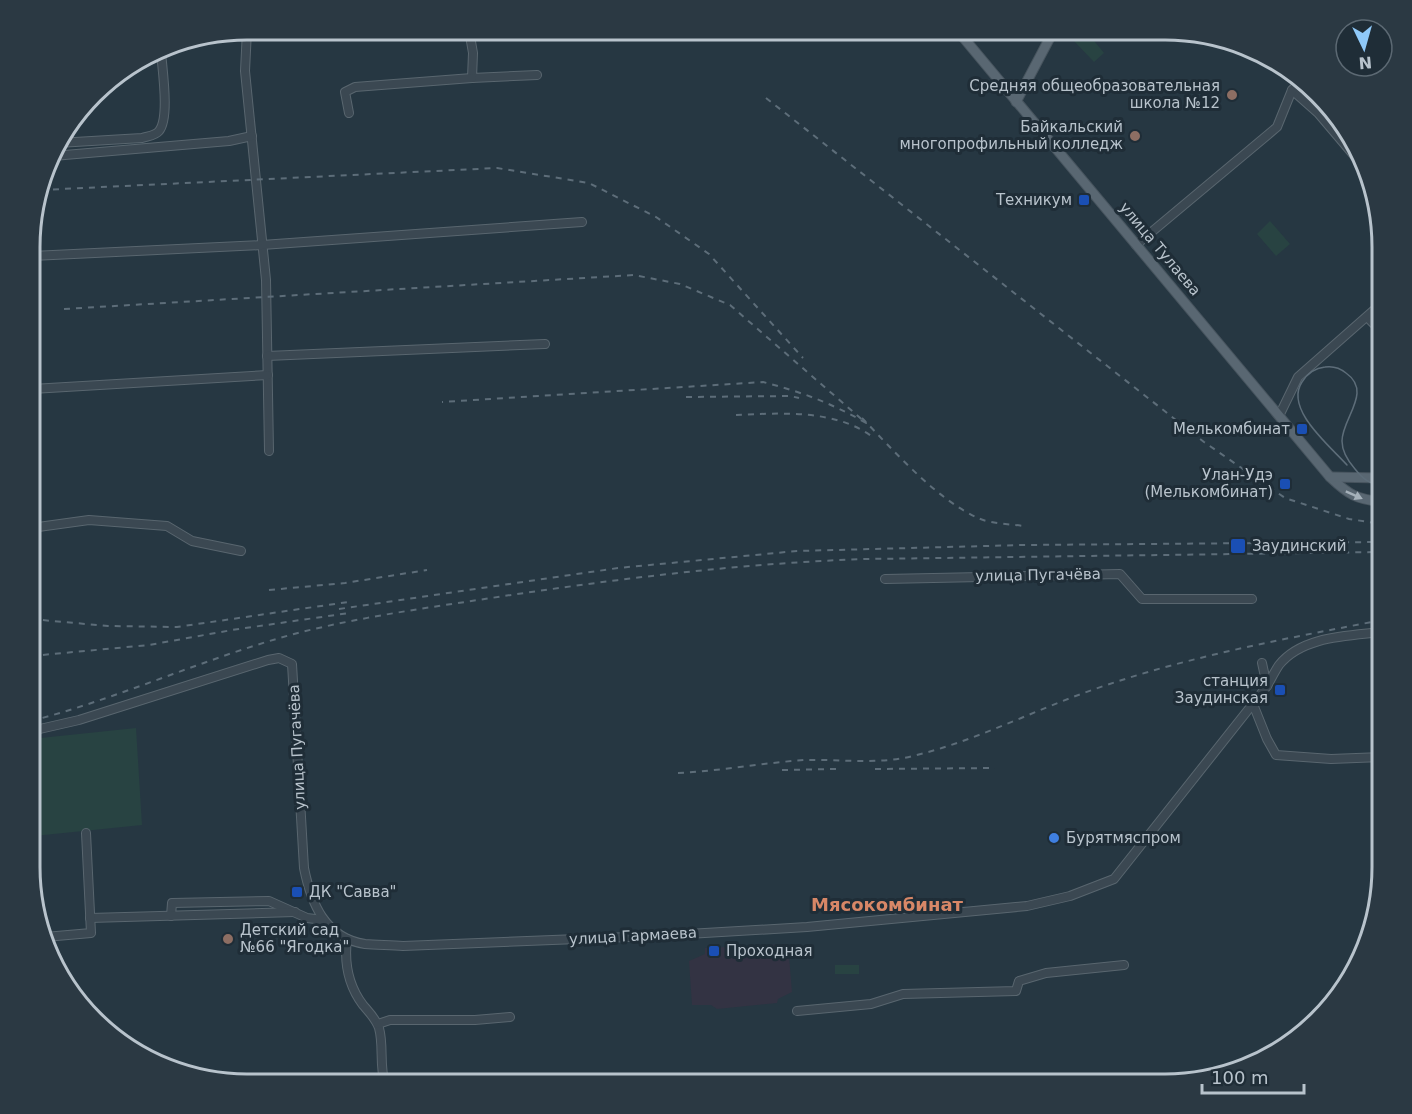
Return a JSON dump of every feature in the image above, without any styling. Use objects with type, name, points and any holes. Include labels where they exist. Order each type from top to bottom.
[{"type":"main road","name":"улица Тулаева","points":[[966,41],[1330,477],[1347,493],[1372,501]]},
{"type":"main road","points":[[1017,102],[1048,41]]},
{"type":"main road","points":[[1330,477],[1372,478]]},
{"type":"street","points":[[246,40],[245,70],[266,280],[269,451]]},
{"type":"street","points":[[470,40],[472,78]]},
{"type":"street","points":[[69,142],[142,138],[153,136],[160,130],[164,122],[161,59]]},
{"type":"street","points":[[349,113],[345,92],[355,87],[537,75]]},
{"type":"street","points":[[1136,245],[1277,127],[1295,87]]},
{"type":"street","points":[[1292,90],[1317,113],[1343,143]]},
{"type":"street","points":[[62,155],[229,141],[252,136]]},
{"type":"street","points":[[40,256],[262,245],[582,222]]},
{"type":"street","points":[[1279,416],[1298,377],[1372,312]]},
{"type":"street","points":[[1366,317],[1372,323]]},
{"type":"street","points":[[267,356],[545,344]]},
{"type":"street","points":[[40,389],[268,375]]},
{"type":"street","points":[[40,527],[89,520],[167,526],[192,541],[241,551]]},
{"type":"street","name":"улица Пугачёва","points":[[885,579],[1120,574],[1142,599],[1252,599]]},
{"type":"street","points":[[1371,633],[1327,639],[1304,646],[1280,664],[1253,704],[1276,755],[1331,759],[1371,757]]},
{"type":"street","name":"улица Пугачёва","points":[[41,729],[79,720],[268,660],[279,658],[292,664],[304,868],[311,898],[323,920]]},
{"type":"street","points":[[1262,663],[1267,686]]},
{"type":"street","name":"улица Гармаева","points":[[171,916],[172,903],[269,901],[308,918],[323,920],[347,939],[364,944],[403,946],[654,936],[807,927],[1028,906],[1070,896],[1114,879],[1253,704]]},
{"type":"street","points":[[53,936],[91,933],[86,833]]},
{"type":"street","points":[[90,918],[295,912]]},
{"type":"street","points":[[347,939],[345,957],[348,975],[361,1002],[378,1024],[381,1035],[382,1073]]},
{"type":"street","points":[[797,1011],[871,1004],[903,994],[1016,992],[1019,981],[1046,973],[1124,965]]},
{"type":"street","points":[[378,1024],[390,1020],[475,1020],[510,1017]]},
{"type":"shaded area","points":[[788,944],[792,992],[778,999],[777,1003],[717,1009],[711,1005],[692,1005],[689,961],[705,954],[705,948]]},
{"type":"green space","points":[[1074,41],[1094,41],[1104,53],[1094,62]]},
{"type":"green space","points":[[1270,221],[1290,244],[1276,256],[1257,234]]},
{"type":"green space","points":[[136,728],[142,825],[41,835],[41,738]]},
{"type":"green space","points":[[835,965],[859,965],[859,974],[835,974]]},
{"type":"tram line","points":[[1347,465],[1311,426],[1299,404],[1298,393],[1302,382],[1306,376],[1321,368],[1339,369],[1354,380],[1357,397],[1343,432],[1343,449],[1348,460],[1361,476],[1372,482]]},
{"type":"railway","points":[[766,98],[1204,442],[1285,498],[1349,519],[1372,522]]},
{"type":"railway","points":[[49,190],[497,168],[589,183],[656,217],[709,254],[803,358]]},
{"type":"railway","points":[[64,309],[634,275],[680,284],[730,305],[866,423],[816,399],[763,382],[442,402]]},
{"type":"railway","points":[[686,397],[790,396],[799,398]]},
{"type":"railway","points":[[736,415],[790,414],[826,417],[843,422],[874,438]]},
{"type":"railway","points":[[862,418],[931,487],[962,510],[989,522],[1024,526]]},
{"type":"railway","points":[[339,609],[618,568],[797,551],[1023,545],[1372,542]]},
{"type":"railway","points":[[41,718],[97,701],[228,654],[294,634],[425,608],[639,577],[775,564],[866,559],[1372,552]]},
{"type":"railway","points":[[269,590],[345,583],[427,570]]},
{"type":"railway","points":[[41,620],[108,626],[177,627],[348,602]]},
{"type":"railway","points":[[41,655],[149,645],[349,613]]},
{"type":"railway","points":[[678,773],[804,760],[872,761],[913,756],[982,734],[1072,697],[1130,677],[1237,649],[1371,622]]},
{"type":"railway","points":[[875,769],[995,768]]},
{"type":"railway","points":[[782,770],[836,769]]},
{"type":"place","name":"Средняя общеобразовательная школа №12","points":[[1232,95]]},
{"type":"place","name":"Байкальский многопрофильный колледж","points":[[1135,136]]},
{"type":"place","name":"Техникум","points":[[1084,200]]},
{"type":"place","name":"Мелькомбинат","points":[[1302,429]]},
{"type":"place","name":"Улан-Удэ (Мелькомбинат)","points":[[1285,484]]},
{"type":"place","name":"Заудинский","points":[[1238,546]]},
{"type":"place","name":"станция Заудинская","points":[[1280,690]]},
{"type":"place","name":"Бурятмяспром","points":[[1054,838]]},
{"type":"place","name":"ДК \"Савва\"","points":[[297,892]]},
{"type":"place","name":"Детский сад №66 \"Ягодка\"","points":[[228,939]]},
{"type":"place","name":"Проходная","points":[[714,951]]},
{"type":"district","name":"Мясокомбинат","points":[[887,904]]}]
